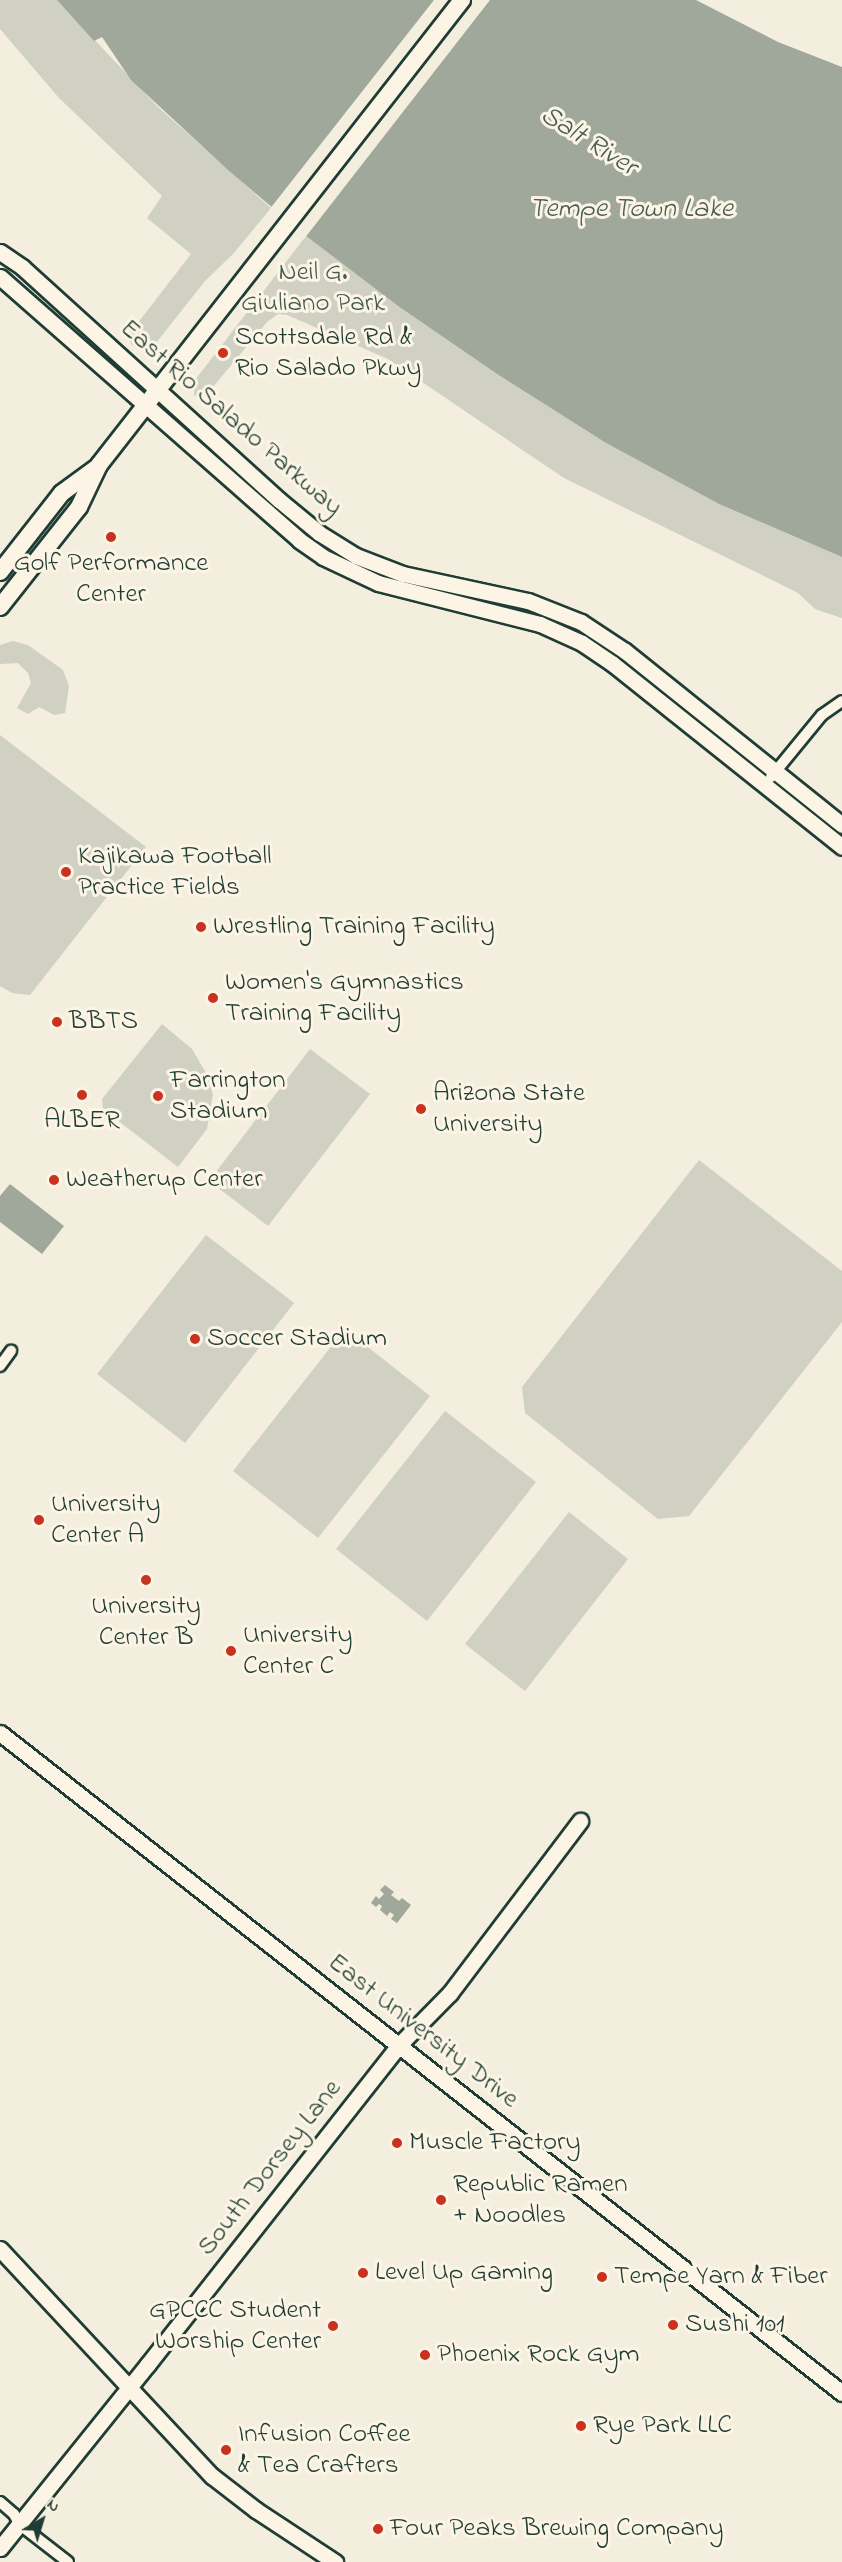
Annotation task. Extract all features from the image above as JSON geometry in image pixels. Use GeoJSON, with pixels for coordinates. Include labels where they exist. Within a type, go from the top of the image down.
{"type":"FeatureCollection","features":[{"type":"Feature","properties":{"kind":"main road"},"geometry":{"type":"LineString","coordinates":[[0,607],[79,507],[99,465],[462,0]]}},
{"type":"Feature","properties":{"kind":"main road","name":"East Rio Salado Parkway"},"geometry":{"type":"LineString","coordinates":[[0,252],[22,267],[279,500],[319,533],[347,551],[402,574],[528,601],[566,614],[624,651],[842,825]]}},
{"type":"Feature","properties":{"kind":"main road","name":"East Rio Salado Parkway"},"geometry":{"type":"LineString","coordinates":[[0,277],[292,534],[323,557],[378,583],[540,624],[582,643],[613,664],[842,847]]}},
{"type":"Feature","properties":{"kind":"main road"},"geometry":{"type":"LineString","coordinates":[[0,572],[62,493],[99,465]]}},
{"type":"Feature","properties":{"kind":"main road","name":"East University Drive"},"geometry":{"type":"LineString","coordinates":[[0,1733],[400,2044],[842,2393]]}},
{"type":"Feature","properties":{"kind":"main road","name":"South Dorsey Lane"},"geometry":{"type":"LineString","coordinates":[[0,2548],[131,2386],[400,2044],[450,1994],[580,1821]]}},
{"type":"Feature","properties":{"kind":"main road"},"geometry":{"type":"LineString","coordinates":[[0,2249],[131,2386],[167,2429],[212,2475],[256,2510],[335,2562]]}},
{"type":"Feature","properties":{"kind":"street"},"geometry":{"type":"LineString","coordinates":[[765,786],[822,715],[842,701]]}},
{"type":"Feature","properties":{"kind":"street"},"geometry":{"type":"LineString","coordinates":[[0,1366],[11,1351]]}},
{"type":"Feature","properties":{"kind":"street"},"geometry":{"type":"LineString","coordinates":[[0,2502],[14,2514],[19,2524],[68,2562]]}},
{"type":"Feature","properties":{"kind":"green space","name":"Neil G. Giuliano Park"},"geometry":{"type":"Polygon","coordinates":[[[0,0],[57,0],[157,106],[271,208],[233,254],[205,281],[152,348],[137,348],[127,337],[191,254],[147,218],[162,196],[59,98],[0,29],[0,0]]]}},
{"type":"Feature","properties":{"kind":"green space","name":"Neil G. Giuliano Park"},"geometry":{"type":"Polygon","coordinates":[[[306,236],[398,306],[497,374],[606,443],[719,504],[842,557],[842,618],[815,609],[798,593],[564,478],[388,359],[287,315],[278,314],[267,322],[203,399],[194,395],[195,380],[306,236]]]}},
{"type":"Feature","properties":{"kind":"green space"},"geometry":{"type":"Polygon","coordinates":[[[13,641],[28,645],[63,670],[69,686],[65,713],[54,715],[39,707],[28,714],[17,708],[31,683],[28,673],[18,663],[0,664],[0,645],[13,641]]]}},
{"type":"Feature","properties":{"kind":"green space"},"geometry":{"type":"Polygon","coordinates":[[[0,735],[146,847],[30,995],[12,993],[0,986],[0,735]]]}},
{"type":"Feature","properties":{"kind":"green space","name":"Farrington Stadium"},"geometry":{"type":"Polygon","coordinates":[[[162,1024],[192,1049],[206,1073],[213,1094],[207,1129],[178,1167],[103,1109],[102,1099],[162,1024]]]}},
{"type":"Feature","properties":{"kind":"green space"},"geometry":{"type":"Polygon","coordinates":[[[310,1049],[370,1094],[268,1226],[209,1181],[310,1049]]]}},
{"type":"Feature","properties":{"kind":"green space"},"geometry":{"type":"Polygon","coordinates":[[[699,1160],[842,1271],[842,1322],[689,1516],[658,1519],[525,1413],[522,1387],[699,1160]]]}},
{"type":"Feature","properties":{"kind":"green space","name":"Soccer Stadium"},"geometry":{"type":"Polygon","coordinates":[[[206,1235],[294,1303],[185,1443],[97,1374],[206,1235]]]}},
{"type":"Feature","properties":{"kind":"green space"},"geometry":{"type":"Polygon","coordinates":[[[345,1329],[430,1396],[318,1538],[233,1471],[345,1329]]]}},
{"type":"Feature","properties":{"kind":"green space"},"geometry":{"type":"Polygon","coordinates":[[[445,1411],[536,1482],[427,1621],[336,1549],[445,1411]]]}},
{"type":"Feature","properties":{"kind":"green space"},"geometry":{"type":"Polygon","coordinates":[[[569,1512],[628,1559],[525,1691],[465,1644],[569,1512]]]}},
{"type":"Feature","properties":{"kind":"water","name":"Tempe Town Lake"},"geometry":{"type":"Polygon","coordinates":[[[57,0],[696,0],[778,42],[842,67],[842,557],[719,504],[606,443],[497,374],[398,306],[306,236],[228,170],[131,80],[102,37],[94,41],[57,0]]]}},
{"type":"Feature","properties":{"kind":"water"},"geometry":{"type":"Polygon","coordinates":[[[10,1184],[64,1226],[42,1254],[0,1222],[0,1196],[10,1184]]]}},
{"type":"Feature","properties":{"kind":"water"},"geometry":{"type":"Polygon","coordinates":[[[385,1885],[394,1892],[391,1895],[399,1901],[402,1898],[411,1905],[397,1923],[391,1919],[394,1915],[390,1912],[387,1916],[380,1910],[382,1906],[379,1904],[376,1907],[371,1903],[376,1896],[379,1899],[384,1894],[380,1890],[385,1885]]]}},
{"type":"Feature","properties":{"kind":"pier"},"geometry":{"type":"Polygon","coordinates":[[[434,0],[490,0],[304,239],[269,210],[434,0]]]}},
{"type":"Feature","properties":{"kind":"place","name":"Scottsdale Rd & Rio Salado Pkwy"},"geometry":{"type":"Point","coordinates":[223,353]}},
{"type":"Feature","properties":{"kind":"place","name":"Golf Performance Center"},"geometry":{"type":"Point","coordinates":[111,537]}},
{"type":"Feature","properties":{"kind":"place","name":"Kajikawa Football Practice Fields"},"geometry":{"type":"Point","coordinates":[66,872]}},
{"type":"Feature","properties":{"kind":"place","name":"Wrestling Training Facility"},"geometry":{"type":"Point","coordinates":[201,927]}},
{"type":"Feature","properties":{"kind":"place","name":"Women's Gymnastics Training Facility"},"geometry":{"type":"Point","coordinates":[213,998]}},
{"type":"Feature","properties":{"kind":"place","name":"BBTS"},"geometry":{"type":"Point","coordinates":[57,1022]}},
{"type":"Feature","properties":{"kind":"place","name":"ALBER"},"geometry":{"type":"Point","coordinates":[82,1095]}},
{"type":"Feature","properties":{"kind":"place","name":"Farrington Stadium"},"geometry":{"type":"Point","coordinates":[158,1096]}},
{"type":"Feature","properties":{"kind":"place","name":"Arizona State University"},"geometry":{"type":"Point","coordinates":[421,1109]}},
{"type":"Feature","properties":{"kind":"place","name":"Weatherup Center"},"geometry":{"type":"Point","coordinates":[54,1180]}},
{"type":"Feature","properties":{"kind":"place","name":"Soccer Stadium"},"geometry":{"type":"Point","coordinates":[195,1339]}},
{"type":"Feature","properties":{"kind":"place","name":"University Center A"},"geometry":{"type":"Point","coordinates":[39,1520]}},
{"type":"Feature","properties":{"kind":"place","name":"University Center B"},"geometry":{"type":"Point","coordinates":[146,1580]}},
{"type":"Feature","properties":{"kind":"place","name":"University Center C"},"geometry":{"type":"Point","coordinates":[231,1651]}},
{"type":"Feature","properties":{"kind":"place","name":"Muscle Factory"},"geometry":{"type":"Point","coordinates":[397,2143]}},
{"type":"Feature","properties":{"kind":"place","name":"Republic Ramen + Noodles"},"geometry":{"type":"Point","coordinates":[441,2200]}},
{"type":"Feature","properties":{"kind":"place","name":"Level Up Gaming"},"geometry":{"type":"Point","coordinates":[363,2273]}},
{"type":"Feature","properties":{"kind":"place","name":"Tempe Yarn & Fiber"},"geometry":{"type":"Point","coordinates":[602,2277]}},
{"type":"Feature","properties":{"kind":"place","name":"Sushi 101"},"geometry":{"type":"Point","coordinates":[673,2325]}},
{"type":"Feature","properties":{"kind":"place","name":"GPCCC Student Worship Center"},"geometry":{"type":"Point","coordinates":[333,2326]}},
{"type":"Feature","properties":{"kind":"place","name":"Phoenix Rock Gym"},"geometry":{"type":"Point","coordinates":[425,2355]}},
{"type":"Feature","properties":{"kind":"place","name":"Rye Park LLC"},"geometry":{"type":"Point","coordinates":[581,2426]}},
{"type":"Feature","properties":{"kind":"place","name":"Infusion Coffee & Tea Crafters"},"geometry":{"type":"Point","coordinates":[226,2450]}},
{"type":"Feature","properties":{"kind":"place","name":"Four Peaks Brewing Company"},"geometry":{"type":"Point","coordinates":[378,2529]}},
{"type":"Feature","properties":{"kind":"water label","name":"Salt River"},"geometry":{"type":"Point","coordinates":[588,142]}}]}
